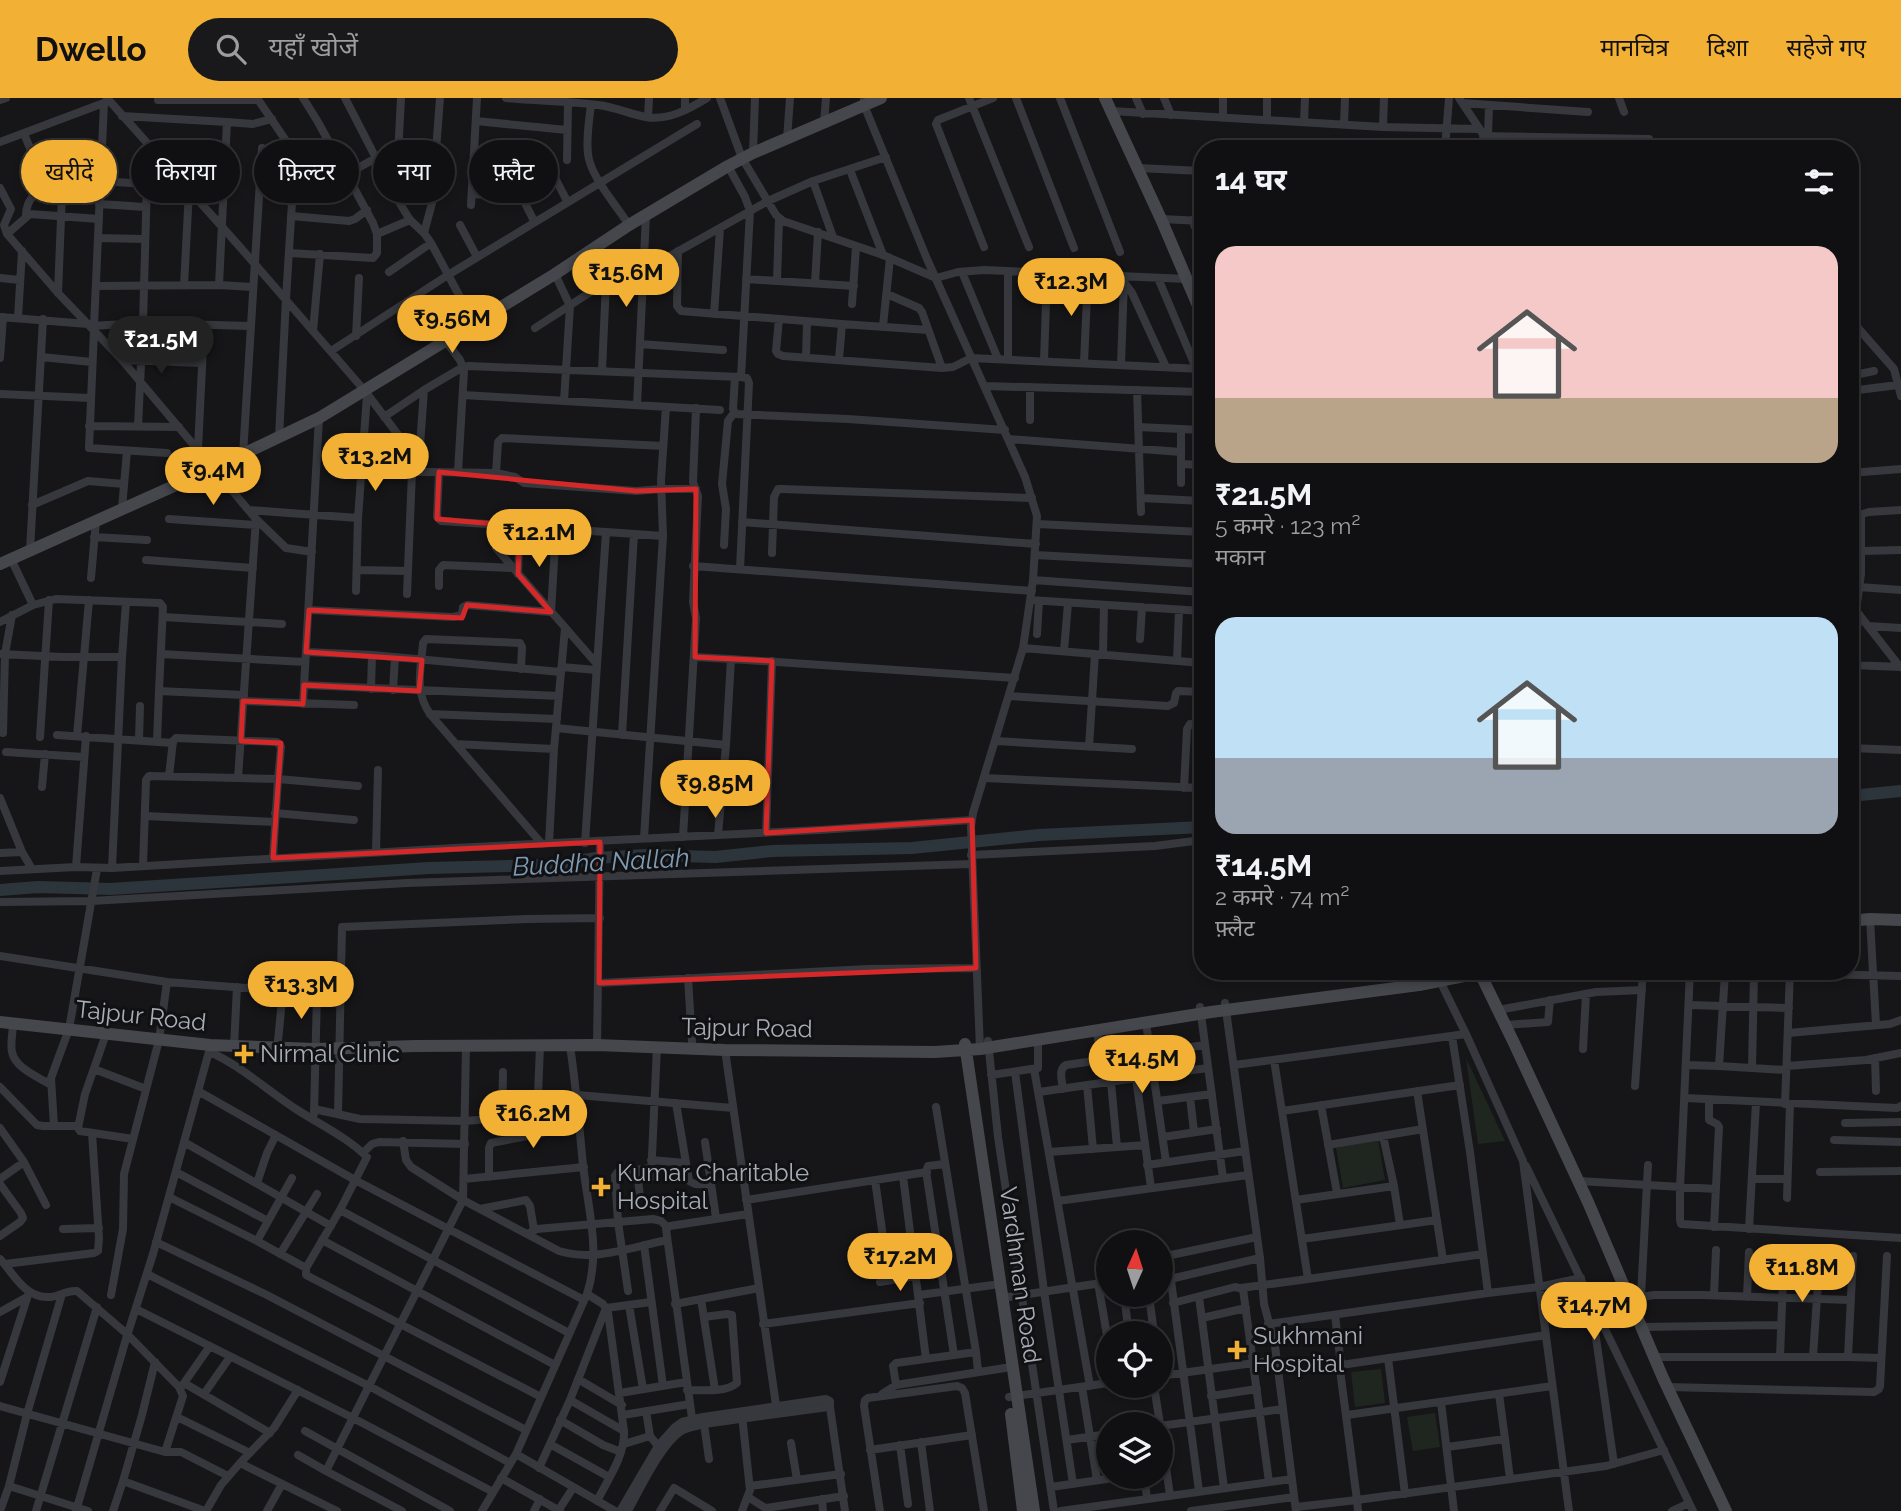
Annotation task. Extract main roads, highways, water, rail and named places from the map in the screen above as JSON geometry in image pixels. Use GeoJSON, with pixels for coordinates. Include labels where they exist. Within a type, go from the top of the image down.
{"type":"FeatureCollection","features":[{"type":"Feature","properties":{"kind":"main road"},"geometry":{"type":"LineString","coordinates":[[5,562],[319,418],[366,393],[445,340],[728,166],[864,102],[881,98]]}},
{"type":"Feature","properties":{"kind":"main road"},"geometry":{"type":"LineString","coordinates":[[1105,98],[1194,296]]}},
{"type":"Feature","properties":{"kind":"main road"},"geometry":{"type":"LineString","coordinates":[[1859,914],[1901,913]]}},
{"type":"Feature","properties":{"kind":"main road"},"geometry":{"type":"LineString","coordinates":[[1859,921],[1901,920]]}},
{"type":"Feature","properties":{"kind":"main road","name":"Tajpur Road"},"geometry":{"type":"LineString","coordinates":[[1225,1007],[1401,980]]}},
{"type":"Feature","properties":{"kind":"main road","name":"Tajpur Road"},"geometry":{"type":"LineString","coordinates":[[984,1045],[1200,1010],[1445,980]]}},
{"type":"Feature","properties":{"kind":"main road"},"geometry":{"type":"LineString","coordinates":[[1485,980],[1636,1298],[1642,1327],[1654,1357],[1726,1511]]}},
{"type":"Feature","properties":{"kind":"main road","name":"Tajpur Road"},"geometry":{"type":"LineString","coordinates":[[0,1015],[69,1026],[234,1043],[315,1046],[541,1046],[598,1042],[725,1050],[935,1052],[1146,1023],[1200,1010]]}},
{"type":"Feature","properties":{"kind":"main road","name":"Tajpur Road"},"geometry":{"type":"LineString","coordinates":[[7,1023],[69,1026],[106,1034],[160,1036],[210,1048],[234,1043],[278,1041],[315,1046]]}},
{"type":"Feature","properties":{"kind":"main road","name":"Tajpur Road"},"geometry":{"type":"LineString","coordinates":[[340,1046],[416,1040],[962,1047]]}},
{"type":"Feature","properties":{"kind":"main road","name":"Vardhman Road"},"geometry":{"type":"LineString","coordinates":[[962,1047],[1005,1368],[1013,1396],[1034,1511]]}},
{"type":"Feature","properties":{"kind":"main road","name":"Vardhman Road"},"geometry":{"type":"LineString","coordinates":[[962,1047],[1002,1298],[1023,1511]]}},
{"type":"Feature","properties":{"kind":"waterway","name":"Buddha Nallah"},"geometry":{"type":"LineString","coordinates":[[1859,795],[1901,791]]}},
{"type":"Feature","properties":{"kind":"waterway","name":"Buddha Nallah"},"geometry":{"type":"LineString","coordinates":[[0,890],[38,887],[110,889],[429,868],[544,865],[646,855],[715,857],[772,851],[912,848],[1039,835],[1194,827]]}},
{"type":"Feature","properties":{"kind":"place","name":"Nirmal Clinic"},"geometry":{"type":"Point","coordinates":[244,1054]}},
{"type":"Feature","properties":{"kind":"place","name":"Kumar Charitable Hospital"},"geometry":{"type":"Point","coordinates":[601,1187]}},
{"type":"Feature","properties":{"kind":"place","name":"Sukhmani Hospital"},"geometry":{"type":"Point","coordinates":[1237,1350]}}]}
